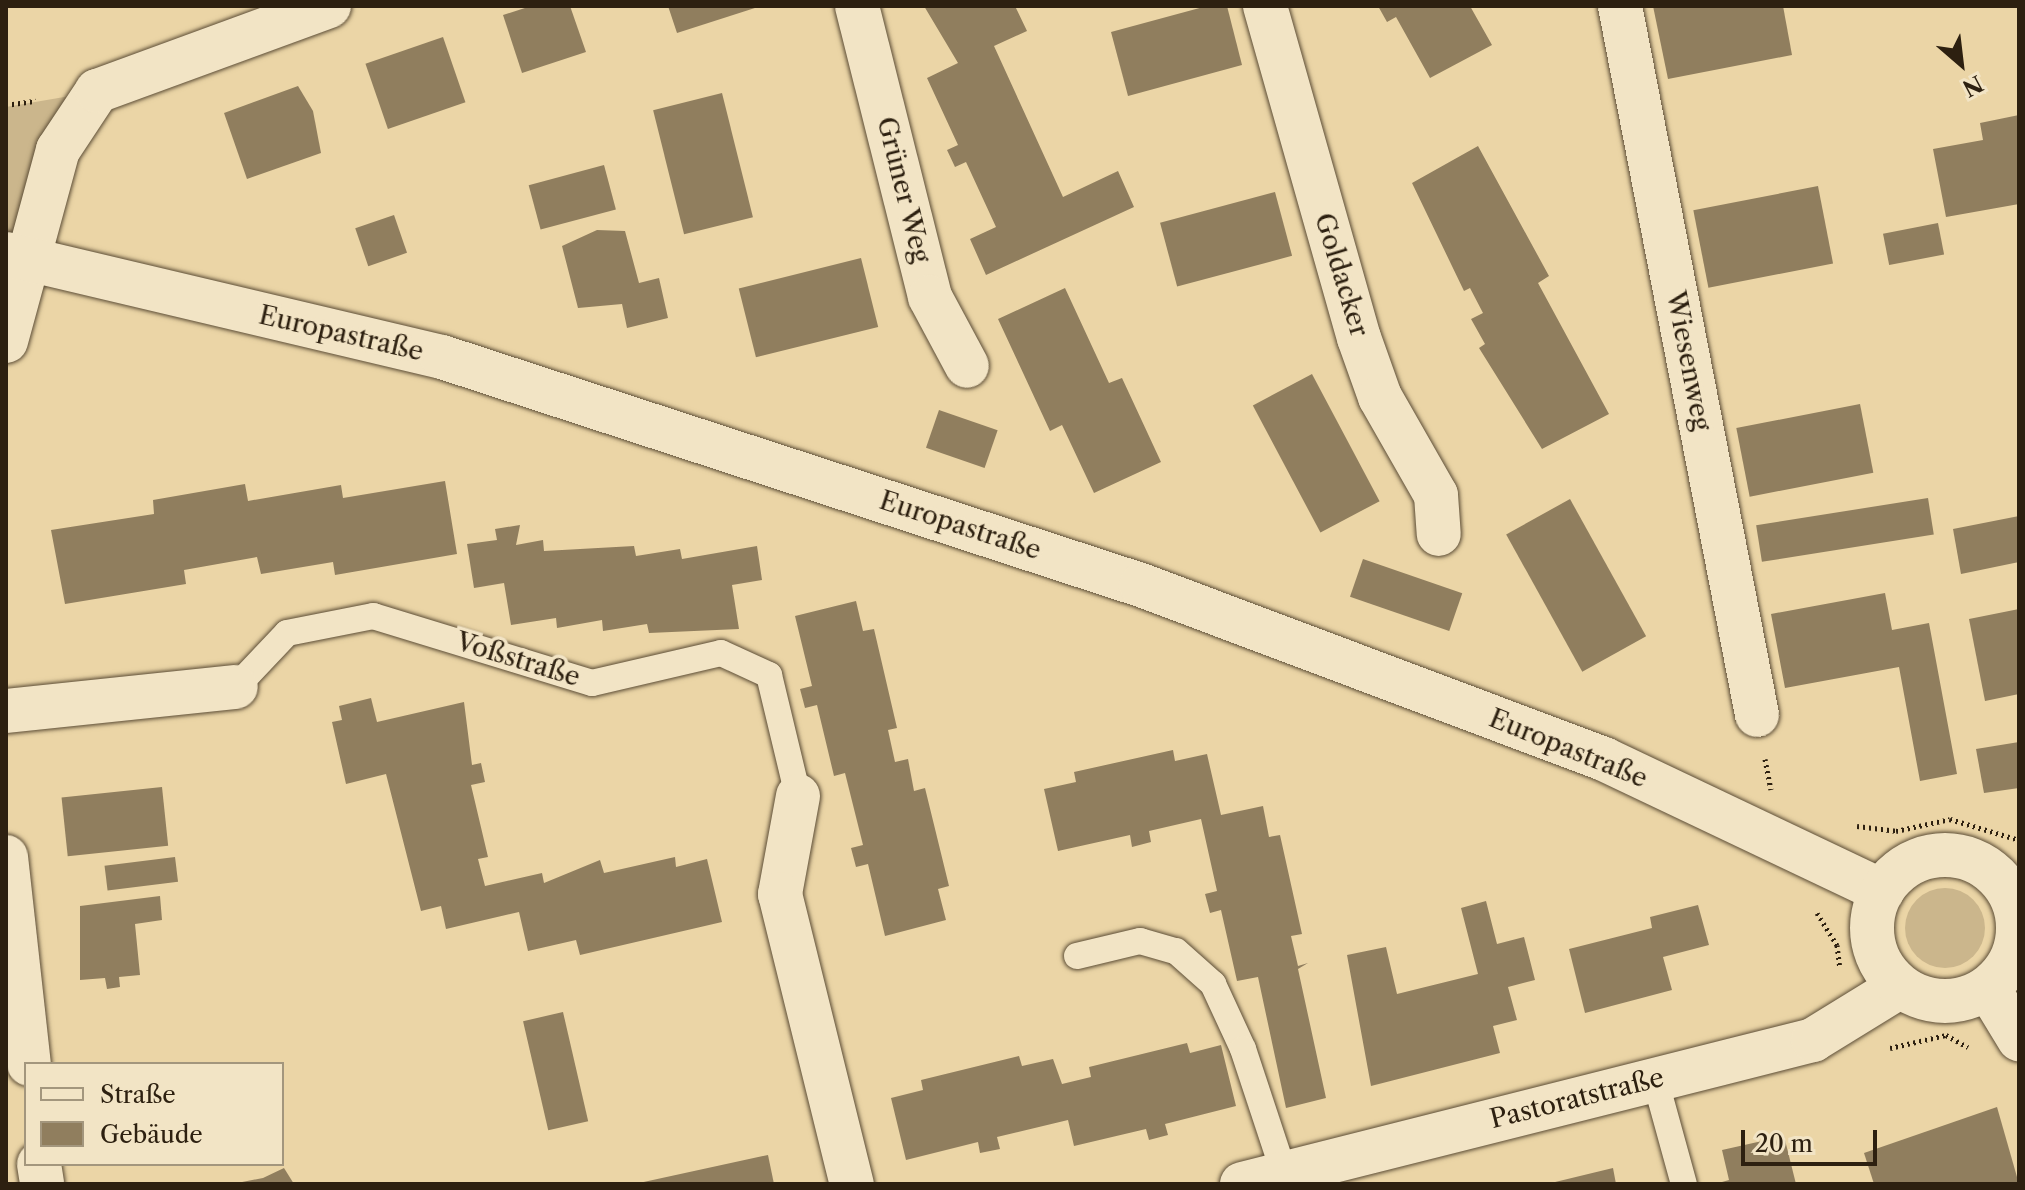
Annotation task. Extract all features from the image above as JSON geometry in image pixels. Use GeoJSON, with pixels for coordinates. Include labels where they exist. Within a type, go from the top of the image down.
{"type":"FeatureCollection","features":[{"type":"Feature","properties":{"kind":"street"},"geometry":{"type":"LineString","coordinates":[[6,341],[15,257],[58,150],[97,91],[329,6]]}},
{"type":"Feature","properties":{"kind":"street","name":"Grüner Weg"},"geometry":{"type":"LineString","coordinates":[[857,6],[930,297],[967,366]]}},
{"type":"Feature","properties":{"kind":"street","name":"Goldacker"},"geometry":{"type":"LineString","coordinates":[[1265,6],[1359,338],[1380,397],[1436,495],[1439,534]]}},
{"type":"Feature","properties":{"kind":"street","name":"Wiesenweg"},"geometry":{"type":"LineString","coordinates":[[1620,6],[1757,715]]}},
{"type":"Feature","properties":{"kind":"street","name":"Europastraße"},"geometry":{"type":"LineString","coordinates":[[15,257],[442,357],[1141,585],[1604,759],[1781,846],[1882,891]]}},
{"type":"Feature","properties":{"kind":"street","name":"Voßstraße"},"geometry":{"type":"LineString","coordinates":[[6,711],[236,687]]}},
{"type":"Feature","properties":{"kind":"street","name":"Voßstraße"},"geometry":{"type":"LineString","coordinates":[[798,796],[780,894],[852,1184]]}},
{"type":"Feature","properties":{"kind":"street"},"geometry":{"type":"LineString","coordinates":[[1944,854],[1993,872],[2015,897],[2017,945],[1988,988],[1943,1002],[1899,987],[1873,945],[1871,920],[1882,891],[1918,860],[1944,854]]}},
{"type":"Feature","properties":{"kind":"street"},"geometry":{"type":"LineString","coordinates":[[6,857],[29,1062]]}},
{"type":"Feature","properties":{"kind":"street","name":"Pastoratstraße"},"geometry":{"type":"LineString","coordinates":[[1242,1184],[1813,1040],[1859,1017],[1899,987]]}},
{"type":"Feature","properties":{"kind":"street"},"geometry":{"type":"LineString","coordinates":[[1988,988],[2018,1038]]}},
{"type":"Feature","properties":{"kind":"lane","name":"Voßstraße"},"geometry":{"type":"LineString","coordinates":[[236,687],[287,633],[373,616],[592,683],[721,653],[769,675],[798,796]]}},
{"type":"Feature","properties":{"kind":"lane"},"geometry":{"type":"LineString","coordinates":[[1077,956],[1140,941],[1176,951],[1213,984],[1243,1049],[1284,1173]]}},
{"type":"Feature","properties":{"kind":"lane"},"geometry":{"type":"LineString","coordinates":[[1655,1079],[1684,1184]]}},
{"type":"Feature","properties":{"kind":"path"},"geometry":{"type":"LineString","coordinates":[[1757,715],[1781,846]]}},
{"type":"Feature","properties":{"kind":"path"},"geometry":{"type":"LineString","coordinates":[[1859,1017],[1882,1050],[1946,1035],[1978,1058],[2018,1038]]}},
{"type":"Feature","properties":{"kind":"shaded area"},"geometry":{"type":"Polygon","coordinates":[[[70,96],[13,241],[6,238],[6,107],[70,96]]]}},
{"type":"Feature","properties":{"kind":"shaded area"},"geometry":{"type":"Polygon","coordinates":[[[1945,888],[1960,891],[1973,900],[1982,913],[1985,928],[1982,943],[1973,956],[1960,965],[1945,968],[1930,965],[1917,956],[1908,943],[1905,928],[1908,913],[1917,900],[1930,891],[1945,888]]]}},
{"type":"Feature","properties":{"kind":"building"},"geometry":{"type":"Polygon","coordinates":[[[531,6],[570,6],[586,52],[522,73],[503,15],[531,6]]]}},
{"type":"Feature","properties":{"kind":"building"},"geometry":{"type":"Polygon","coordinates":[[[668,6],[758,6],[758,7],[677,33],[668,6]]]}},
{"type":"Feature","properties":{"kind":"building"},"geometry":{"type":"Polygon","coordinates":[[[924,6],[1015,6],[1027,31],[994,46],[1063,197],[1118,171],[1134,207],[986,275],[970,239],[996,227],[966,162],[955,167],[947,150],[958,145],[927,78],[958,63],[924,6]]]}},
{"type":"Feature","properties":{"kind":"building"},"geometry":{"type":"Polygon","coordinates":[[[1207,6],[1227,6],[1242,65],[1128,96],[1111,32],[1207,6]]]}},
{"type":"Feature","properties":{"kind":"building"},"geometry":{"type":"Polygon","coordinates":[[[1378,6],[1470,6],[1492,45],[1430,78],[1396,17],[1387,22],[1378,6]]]}},
{"type":"Feature","properties":{"kind":"building"},"geometry":{"type":"Polygon","coordinates":[[[1653,6],[1783,6],[1792,55],[1668,79],[1653,6]]]}},
{"type":"Feature","properties":{"kind":"building"},"geometry":{"type":"Polygon","coordinates":[[[443,37],[465,102],[388,129],[365,64],[443,37]]]}},
{"type":"Feature","properties":{"kind":"building"},"geometry":{"type":"Polygon","coordinates":[[[298,86],[313,111],[321,153],[247,179],[224,113],[298,86]]]}},
{"type":"Feature","properties":{"kind":"building"},"geometry":{"type":"Polygon","coordinates":[[[722,93],[753,217],[684,234],[653,110],[722,93]]]}},
{"type":"Feature","properties":{"kind":"building"},"geometry":{"type":"Polygon","coordinates":[[[2019,115],[2019,204],[1946,217],[1933,149],[1983,140],[1980,123],[2019,115]]]}},
{"type":"Feature","properties":{"kind":"building"},"geometry":{"type":"Polygon","coordinates":[[[1478,146],[1549,276],[1538,283],[1609,414],[1542,449],[1479,348],[1485,344],[1471,319],[1483,313],[1470,288],[1464,291],[1412,183],[1478,146]]]}},
{"type":"Feature","properties":{"kind":"building"},"geometry":{"type":"Polygon","coordinates":[[[604,165],[616,209],[541,230],[529,185],[604,165]]]}},
{"type":"Feature","properties":{"kind":"building"},"geometry":{"type":"Polygon","coordinates":[[[1818,186],[1833,264],[1708,288],[1693,210],[1818,186]]]}},
{"type":"Feature","properties":{"kind":"building"},"geometry":{"type":"Polygon","coordinates":[[[1275,192],[1292,256],[1177,287],[1160,223],[1275,192]]]}},
{"type":"Feature","properties":{"kind":"building"},"geometry":{"type":"Polygon","coordinates":[[[394,215],[407,253],[368,266],[355,228],[394,215]]]}},
{"type":"Feature","properties":{"kind":"building"},"geometry":{"type":"Polygon","coordinates":[[[1938,223],[1944,254],[1889,265],[1883,234],[1938,223]]]}},
{"type":"Feature","properties":{"kind":"building"},"geometry":{"type":"Polygon","coordinates":[[[597,230],[625,231],[639,283],[659,278],[668,318],[627,328],[622,304],[578,308],[562,246],[597,230]]]}},
{"type":"Feature","properties":{"kind":"building"},"geometry":{"type":"Polygon","coordinates":[[[861,258],[878,327],[756,357],[739,288],[861,258]]]}},
{"type":"Feature","properties":{"kind":"building"},"geometry":{"type":"Polygon","coordinates":[[[1065,288],[1109,383],[1122,378],[1161,462],[1094,493],[1062,425],[1050,431],[998,319],[1065,288]]]}},
{"type":"Feature","properties":{"kind":"building"},"geometry":{"type":"Polygon","coordinates":[[[1312,374],[1380,501],[1320,533],[1253,405],[1312,374]]]}},
{"type":"Feature","properties":{"kind":"building"},"geometry":{"type":"Polygon","coordinates":[[[1860,404],[1873,473],[1750,497],[1736,428],[1860,404]]]}},
{"type":"Feature","properties":{"kind":"building"},"geometry":{"type":"Polygon","coordinates":[[[939,410],[998,430],[985,468],[926,448],[939,410]]]}},
{"type":"Feature","properties":{"kind":"building"},"geometry":{"type":"Polygon","coordinates":[[[445,481],[457,554],[335,575],[333,562],[261,574],[257,557],[184,570],[186,584],[65,604],[51,530],[154,514],[153,500],[245,484],[248,501],[341,485],[343,498],[445,481]]]}},
{"type":"Feature","properties":{"kind":"building"},"geometry":{"type":"Polygon","coordinates":[[[1928,498],[1934,535],[1762,562],[1756,525],[1928,498]]]}},
{"type":"Feature","properties":{"kind":"building"},"geometry":{"type":"Polygon","coordinates":[[[1570,499],[1646,636],[1582,672],[1506,534],[1570,499]]]}},
{"type":"Feature","properties":{"kind":"building"},"geometry":{"type":"Polygon","coordinates":[[[2019,516],[2019,562],[1961,574],[1953,529],[2019,516]]]}},
{"type":"Feature","properties":{"kind":"building"},"geometry":{"type":"Polygon","coordinates":[[[520,525],[516,545],[543,540],[544,551],[634,546],[636,556],[680,549],[682,559],[757,546],[762,580],[732,585],[739,629],[649,633],[647,624],[603,631],[602,620],[557,628],[556,618],[511,625],[504,583],[474,588],[467,544],[497,540],[495,529],[520,525]]]}},
{"type":"Feature","properties":{"kind":"building"},"geometry":{"type":"Polygon","coordinates":[[[1363,559],[1462,593],[1449,631],[1350,597],[1363,559]]]}},
{"type":"Feature","properties":{"kind":"building"},"geometry":{"type":"Polygon","coordinates":[[[1885,593],[1892,630],[1929,623],[1957,774],[1920,781],[1899,667],[1785,688],[1771,614],[1885,593]]]}},
{"type":"Feature","properties":{"kind":"building"},"geometry":{"type":"Polygon","coordinates":[[[856,601],[863,631],[874,629],[897,728],[888,730],[895,762],[908,759],[914,791],[925,788],[949,886],[938,889],[946,920],[885,936],[868,864],[856,867],[851,848],[863,845],[845,773],[834,776],[817,705],[805,708],[800,689],[812,686],[795,616],[856,601]]]}},
{"type":"Feature","properties":{"kind":"building"},"geometry":{"type":"Polygon","coordinates":[[[2019,609],[2019,694],[1985,701],[1969,619],[2019,609]]]}},
{"type":"Feature","properties":{"kind":"building"},"geometry":{"type":"Polygon","coordinates":[[[371,698],[377,722],[464,702],[472,765],[481,763],[485,782],[471,785],[488,857],[478,859],[485,886],[542,873],[544,883],[600,860],[604,873],[675,857],[676,867],[707,859],[722,922],[580,955],[576,940],[528,951],[519,912],[446,929],[441,906],[421,911],[386,774],[346,784],[332,722],[342,720],[339,706],[371,698]]]}},
{"type":"Feature","properties":{"kind":"building"},"geometry":{"type":"Polygon","coordinates":[[[2019,742],[2019,788],[1984,793],[1976,749],[2019,742]]]}},
{"type":"Feature","properties":{"kind":"building"},"geometry":{"type":"Polygon","coordinates":[[[1173,750],[1175,761],[1207,754],[1221,815],[1263,806],[1269,837],[1280,835],[1302,934],[1291,936],[1298,966],[1308,963],[1298,969],[1326,1098],[1286,1108],[1258,977],[1237,981],[1221,910],[1210,913],[1205,894],[1217,891],[1201,819],[1149,831],[1151,842],[1132,847],[1130,835],[1058,851],[1044,789],[1076,782],[1074,772],[1173,750]]]}},
{"type":"Feature","properties":{"kind":"building"},"geometry":{"type":"Polygon","coordinates":[[[162,787],[168,846],[68,856],[62,798],[162,787]]]}},
{"type":"Feature","properties":{"kind":"building"},"geometry":{"type":"Polygon","coordinates":[[[175,857],[178,882],[108,890],[105,866],[175,857]]]}},
{"type":"Feature","properties":{"kind":"building"},"geometry":{"type":"Polygon","coordinates":[[[160,896],[162,920],[135,924],[140,975],[119,977],[120,987],[107,989],[105,978],[80,980],[80,906],[160,896]]]}},
{"type":"Feature","properties":{"kind":"building"},"geometry":{"type":"Polygon","coordinates":[[[1486,901],[1497,944],[1524,937],[1535,980],[1508,987],[1517,1020],[1493,1026],[1500,1053],[1371,1086],[1347,955],[1386,947],[1397,994],[1478,974],[1461,908],[1486,901]]]}},
{"type":"Feature","properties":{"kind":"building"},"geometry":{"type":"Polygon","coordinates":[[[1698,905],[1709,945],[1663,957],[1672,990],[1585,1013],[1569,949],[1652,928],[1650,917],[1698,905]]]}},
{"type":"Feature","properties":{"kind":"building"},"geometry":{"type":"Polygon","coordinates":[[[563,1012],[588,1121],[548,1130],[523,1021],[563,1012]]]}},
{"type":"Feature","properties":{"kind":"building"},"geometry":{"type":"Polygon","coordinates":[[[1187,1043],[1190,1053],[1221,1045],[1236,1106],[1165,1124],[1168,1135],[1149,1140],[1146,1129],[1074,1146],[1068,1120],[997,1137],[1000,1149],[980,1153],[978,1142],[906,1160],[891,1098],[923,1090],[921,1080],[1019,1056],[1022,1066],[1053,1059],[1062,1084],[1091,1077],[1089,1067],[1187,1043]]]}},
{"type":"Feature","properties":{"kind":"building"},"geometry":{"type":"Polygon","coordinates":[[[1997,1107],[2019,1184],[1874,1184],[1864,1153],[1997,1107]]]}},
{"type":"Feature","properties":{"kind":"building"},"geometry":{"type":"Polygon","coordinates":[[[1784,1136],[1796,1184],[1715,1184],[1729,1180],[1722,1150],[1784,1136]]]}},
{"type":"Feature","properties":{"kind":"building"},"geometry":{"type":"Polygon","coordinates":[[[768,1155],[774,1184],[639,1184],[639,1183],[768,1155]]]}},
{"type":"Feature","properties":{"kind":"building"},"geometry":{"type":"Polygon","coordinates":[[[284,1168],[294,1184],[232,1184],[263,1178],[284,1168]]]}},
{"type":"Feature","properties":{"kind":"building"},"geometry":{"type":"Polygon","coordinates":[[[1613,1168],[1616,1184],[1551,1184],[1551,1183],[1613,1168]]]}}]}
